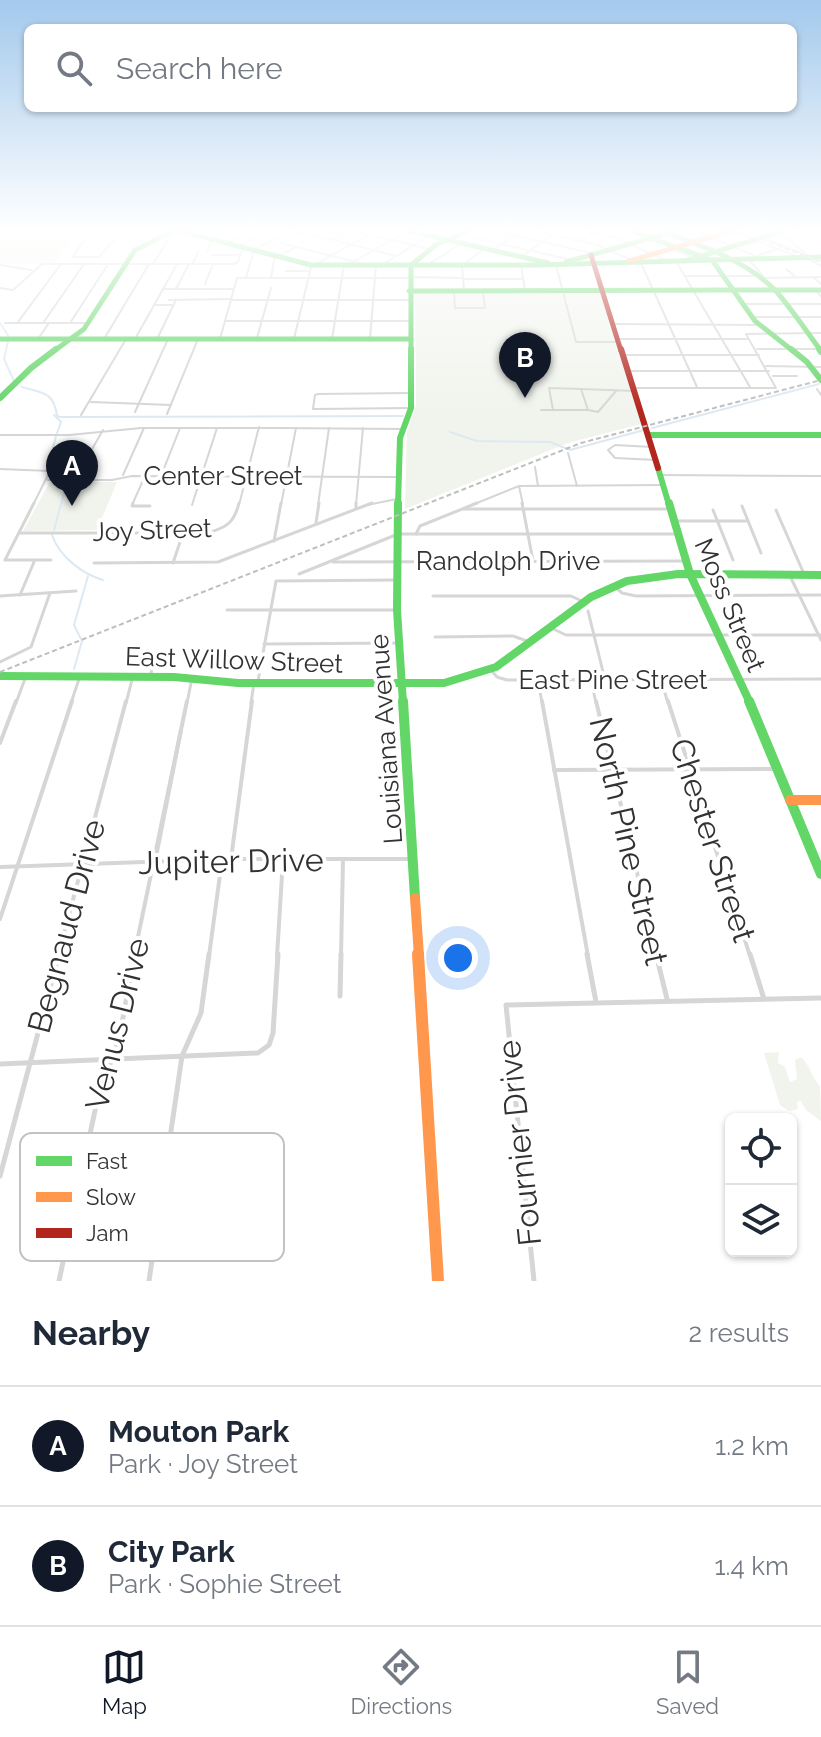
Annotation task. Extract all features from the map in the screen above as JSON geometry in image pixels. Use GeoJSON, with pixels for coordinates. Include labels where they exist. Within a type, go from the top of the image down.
{"type":"FeatureCollection","features":[{"type":"Feature","properties":{"kind":"main road"},"geometry":{"type":"LineString","coordinates":[[1,397],[31,368],[89,323],[109,291]]}},
{"type":"Feature","properties":{"kind":"main road","name":"Louisiana Avenue"},"geometry":{"type":"LineString","coordinates":[[409,291],[411,408],[402,429],[398,477],[397,610],[438,1281]]}},
{"type":"Feature","properties":{"kind":"main road"},"geometry":{"type":"LineString","coordinates":[[409,295],[459,291],[661,291]]}},
{"type":"Feature","properties":{"kind":"main road","name":"Moss Street"},"geometry":{"type":"LineString","coordinates":[[604,291],[685,561],[740,679],[821,874]]}},
{"type":"Feature","properties":{"kind":"main road"},"geometry":{"type":"LineString","coordinates":[[734,291],[758,325],[816,366],[821,380]]}},
{"type":"Feature","properties":{"kind":"main road"},"geometry":{"type":"LineString","coordinates":[[776,291],[820,350]]}},
{"type":"Feature","properties":{"kind":"main road"},"geometry":{"type":"LineString","coordinates":[[5,339],[411,339]]}},
{"type":"Feature","properties":{"kind":"main road"},"geometry":{"type":"LineString","coordinates":[[648,435],[821,435]]}},
{"type":"Feature","properties":{"kind":"main road","name":"East Willow Street"},"geometry":{"type":"LineString","coordinates":[[0,676],[150,676],[256,683],[444,683],[491,670],[614,586],[645,577],[690,574],[821,575]]}},
{"type":"Feature","properties":{"kind":"main road"},"geometry":{"type":"LineString","coordinates":[[790,800],[821,800]]}},
{"type":"Feature","properties":{"kind":"street"},"geometry":{"type":"LineString","coordinates":[[0,293],[6,291]]}},
{"type":"Feature","properties":{"kind":"street"},"geometry":{"type":"LineString","coordinates":[[17,323],[41,291]]}},
{"type":"Feature","properties":{"kind":"street"},"geometry":{"type":"LineString","coordinates":[[43,323],[66,291]]}},
{"type":"Feature","properties":{"kind":"street"},"geometry":{"type":"LineString","coordinates":[[70,323],[91,291]]}},
{"type":"Feature","properties":{"kind":"street"},"geometry":{"type":"LineString","coordinates":[[104,339],[134,291]]}},
{"type":"Feature","properties":{"kind":"street"},"geometry":{"type":"LineString","coordinates":[[81,415],[162,291]]}},
{"type":"Feature","properties":{"kind":"street"},"geometry":{"type":"LineString","coordinates":[[220,339],[233,291]]}},
{"type":"Feature","properties":{"kind":"street"},"geometry":{"type":"LineString","coordinates":[[257,339],[270,291]]}},
{"type":"Feature","properties":{"kind":"street"},"geometry":{"type":"LineString","coordinates":[[294,339],[305,291]]}},
{"type":"Feature","properties":{"kind":"street"},"geometry":{"type":"LineString","coordinates":[[332,339],[339,291]]}},
{"type":"Feature","properties":{"kind":"street"},"geometry":{"type":"LineString","coordinates":[[370,339],[374,291]]}},
{"type":"Feature","properties":{"kind":"street"},"geometry":{"type":"LineString","coordinates":[[459,291],[455,308],[485,308],[483,291]]}},
{"type":"Feature","properties":{"kind":"street"},"geometry":{"type":"LineString","coordinates":[[563,291],[576,340],[748,339]]}},
{"type":"Feature","properties":{"kind":"street"},"geometry":{"type":"LineString","coordinates":[[652,291],[698,388]]}},
{"type":"Feature","properties":{"kind":"street"},"geometry":{"type":"LineString","coordinates":[[694,291],[751,388]]}},
{"type":"Feature","properties":{"kind":"street"},"geometry":{"type":"LineString","coordinates":[[169,300],[373,300],[409,295]]}},
{"type":"Feature","properties":{"kind":"street"},"geometry":{"type":"LineString","coordinates":[[157,339],[176,300]]}},
{"type":"Feature","properties":{"kind":"street"},"geometry":{"type":"LineString","coordinates":[[742,304],[821,304]]}},
{"type":"Feature","properties":{"kind":"street"},"geometry":{"type":"LineString","coordinates":[[154,305],[173,305]]}},
{"type":"Feature","properties":{"kind":"street"},"geometry":{"type":"LineString","coordinates":[[751,317],[821,317]]}},
{"type":"Feature","properties":{"kind":"street"},"geometry":{"type":"LineString","coordinates":[[225,321],[409,321]]}},
{"type":"Feature","properties":{"kind":"street"},"geometry":{"type":"LineString","coordinates":[[5,323],[89,323]]}},
{"type":"Feature","properties":{"kind":"street"},"geometry":{"type":"LineString","coordinates":[[38,339],[49,323]]}},
{"type":"Feature","properties":{"kind":"street"},"geometry":{"type":"LineString","coordinates":[[615,324],[758,325]]}},
{"type":"Feature","properties":{"kind":"street"},"geometry":{"type":"LineString","coordinates":[[553,410],[549,388],[777,387],[746,334],[821,333]]}},
{"type":"Feature","properties":{"kind":"street"},"geometry":{"type":"LineString","coordinates":[[135,412],[168,339]]}},
{"type":"Feature","properties":{"kind":"street"},"geometry":{"type":"LineString","coordinates":[[167,414],[198,339]]}},
{"type":"Feature","properties":{"kind":"street"},"geometry":{"type":"LineString","coordinates":[[755,349],[820,350]]}},
{"type":"Feature","properties":{"kind":"street"},"geometry":{"type":"LineString","coordinates":[[624,355],[759,355]]}},
{"type":"Feature","properties":{"kind":"street"},"geometry":{"type":"LineString","coordinates":[[766,366],[816,366]]}},
{"type":"Feature","properties":{"kind":"street"},"geometry":{"type":"LineString","coordinates":[[629,371],[769,371]]}},
{"type":"Feature","properties":{"kind":"street"},"geometry":{"type":"LineString","coordinates":[[772,376],[797,376]]}},
{"type":"Feature","properties":{"kind":"street"},"geometry":{"type":"LineString","coordinates":[[581,389],[588,410]]}},
{"type":"Feature","properties":{"kind":"street"},"geometry":{"type":"LineString","coordinates":[[817,389],[821,395]]}},
{"type":"Feature","properties":{"kind":"street"},"geometry":{"type":"LineString","coordinates":[[541,410],[598,412],[616,394],[616,390]]}},
{"type":"Feature","properties":{"kind":"street"},"geometry":{"type":"LineString","coordinates":[[411,393],[315,395],[316,410],[411,408]]}},
{"type":"Feature","properties":{"kind":"street"},"geometry":{"type":"LineString","coordinates":[[89,402],[171,405]]}},
{"type":"Feature","properties":{"kind":"street"},"geometry":{"type":"LineString","coordinates":[[0,435],[66,435],[144,428],[402,429]]}},
{"type":"Feature","properties":{"kind":"street"},"geometry":{"type":"LineString","coordinates":[[121,478],[144,428]]}},
{"type":"Feature","properties":{"kind":"street"},"geometry":{"type":"LineString","coordinates":[[161,476],[180,428]]}},
{"type":"Feature","properties":{"kind":"street"},"geometry":{"type":"LineString","coordinates":[[192,505],[217,428]]}},
{"type":"Feature","properties":{"kind":"street","name":"Joy Street"},"geometry":{"type":"LineString","coordinates":[[19,533],[208,533],[231,525],[259,428]]}},
{"type":"Feature","properties":{"kind":"street"},"geometry":{"type":"LineString","coordinates":[[274,541],[296,428]]}},
{"type":"Feature","properties":{"kind":"street"},"geometry":{"type":"LineString","coordinates":[[317,524],[329,428]]}},
{"type":"Feature","properties":{"kind":"street"},"geometry":{"type":"LineString","coordinates":[[356,509],[363,428]]}},
{"type":"Feature","properties":{"kind":"street"},"geometry":{"type":"LineString","coordinates":[[75,480],[103,430]]}},
{"type":"Feature","properties":{"kind":"street"},"geometry":{"type":"LineString","coordinates":[[652,447],[615,445],[608,450],[617,459],[656,460]]}},
{"type":"Feature","properties":{"kind":"street"},"geometry":{"type":"LineString","coordinates":[[568,453],[577,486]]}},
{"type":"Feature","properties":{"kind":"street"},"geometry":{"type":"LineString","coordinates":[[535,467],[538,486]]}},
{"type":"Feature","properties":{"kind":"street"},"geometry":{"type":"LineString","coordinates":[[0,469],[50,471],[6,561],[51,560]]}},
{"type":"Feature","properties":{"kind":"street"},"geometry":{"type":"LineString","coordinates":[[661,475],[821,476]]}},
{"type":"Feature","properties":{"kind":"street"},"geometry":{"type":"LineString","coordinates":[[145,476],[132,506],[150,506]]}},
{"type":"Feature","properties":{"kind":"street","name":"Center Street"},"geometry":{"type":"LineString","coordinates":[[48,480],[145,476],[398,477]]}},
{"type":"Feature","properties":{"kind":"street"},"geometry":{"type":"LineString","coordinates":[[416,534],[420,526],[519,486],[664,485]]}},
{"type":"Feature","properties":{"kind":"street"},"geometry":{"type":"LineString","coordinates":[[519,486],[533,561]]}},
{"type":"Feature","properties":{"kind":"street"},"geometry":{"type":"LineString","coordinates":[[94,563],[218,562],[383,499],[397,499]]}},
{"type":"Feature","properties":{"kind":"street"},"geometry":{"type":"LineString","coordinates":[[742,506],[761,553]]}},
{"type":"Feature","properties":{"kind":"street"},"geometry":{"type":"LineString","coordinates":[[459,509],[671,509]]}},
{"type":"Feature","properties":{"kind":"street"},"geometry":{"type":"LineString","coordinates":[[713,510],[733,560]]}},
{"type":"Feature","properties":{"kind":"street"},"geometry":{"type":"LineString","coordinates":[[776,510],[804,574]]}},
{"type":"Feature","properties":{"kind":"street"},"geometry":{"type":"LineString","coordinates":[[675,521],[748,521]]}},
{"type":"Feature","properties":{"kind":"street"},"geometry":{"type":"LineString","coordinates":[[173,563],[183,533]]}},
{"type":"Feature","properties":{"kind":"street"},"geometry":{"type":"LineString","coordinates":[[299,574],[398,534],[678,534]]}},
{"type":"Feature","properties":{"kind":"street","name":"Randolph Drive"},"geometry":{"type":"LineString","coordinates":[[331,562],[685,561]]}},
{"type":"Feature","properties":{"kind":"street"},"geometry":{"type":"LineString","coordinates":[[20,595],[34,562]]}},
{"type":"Feature","properties":{"kind":"street"},"geometry":{"type":"LineString","coordinates":[[551,628],[562,634],[594,636],[820,637],[789,574]]}},
{"type":"Feature","properties":{"kind":"street"},"geometry":{"type":"LineString","coordinates":[[231,859],[256,683],[276,581],[397,580]]}},
{"type":"Feature","properties":{"kind":"street"},"geometry":{"type":"LineString","coordinates":[[614,586],[628,595],[821,595]]}},
{"type":"Feature","properties":{"kind":"street"},"geometry":{"type":"LineString","coordinates":[[0,596],[76,591]]}},
{"type":"Feature","properties":{"kind":"street"},"geometry":{"type":"LineString","coordinates":[[0,662],[31,647],[50,593]]}},
{"type":"Feature","properties":{"kind":"street"},"geometry":{"type":"LineString","coordinates":[[433,596],[571,596],[586,606],[605,680]]}},
{"type":"Feature","properties":{"kind":"street"},"geometry":{"type":"LineString","coordinates":[[227,610],[397,610]]}},
{"type":"Feature","properties":{"kind":"street"},"geometry":{"type":"LineString","coordinates":[[435,637],[513,636],[531,643]]}},
{"type":"Feature","properties":{"kind":"street"},"geometry":{"type":"LineString","coordinates":[[264,644],[399,643]]}},
{"type":"Feature","properties":{"kind":"street"},"geometry":{"type":"LineString","coordinates":[[160,667],[164,653]]}},
{"type":"Feature","properties":{"kind":"street"},"geometry":{"type":"LineString","coordinates":[[150,676],[155,660],[162,660]]}},
{"type":"Feature","properties":{"kind":"street","name":"East Pine Street"},"geometry":{"type":"LineString","coordinates":[[491,670],[505,680],[821,679]]}},
{"type":"Feature","properties":{"kind":"street"},"geometry":{"type":"LineString","coordinates":[[0,743],[26,676]]}},
{"type":"Feature","properties":{"kind":"street"},"geometry":{"type":"LineString","coordinates":[[0,919],[80,676]]}},
{"type":"Feature","properties":{"kind":"street","name":"Begnaud Drive"},"geometry":{"type":"LineString","coordinates":[[0,1176],[133,676]]}},
{"type":"Feature","properties":{"kind":"street","name":"Venus Drive"},"geometry":{"type":"LineString","coordinates":[[90,1133],[97,1101],[113,1059],[192,678]]}},
{"type":"Feature","properties":{"kind":"street"},"geometry":{"type":"LineString","coordinates":[[538,680],[596,1002],[821,998]]}},
{"type":"Feature","properties":{"kind":"street","name":"North Pine Street"},"geometry":{"type":"LineString","coordinates":[[591,680],[667,1001]]}},
{"type":"Feature","properties":{"kind":"street","name":"Chester Street"},"geometry":{"type":"LineString","coordinates":[[661,680],[764,999]]}},
{"type":"Feature","properties":{"kind":"street"},"geometry":{"type":"LineString","coordinates":[[554,770],[777,769]]}},
{"type":"Feature","properties":{"kind":"street","name":"Jupiter Drive"},"geometry":{"type":"LineString","coordinates":[[0,867],[231,859],[414,859]]}},
{"type":"Feature","properties":{"kind":"street"},"geometry":{"type":"LineString","coordinates":[[0,1064],[258,1053],[266,1048],[273,1033],[283,859]]}},
{"type":"Feature","properties":{"kind":"street"},"geometry":{"type":"LineString","coordinates":[[340,996],[343,859]]}},
{"type":"Feature","properties":{"kind":"street"},"geometry":{"type":"LineString","coordinates":[[171,1133],[182,1056],[201,1013],[222,860]]}},
{"type":"Feature","properties":{"kind":"street","name":"Fournier Drive"},"geometry":{"type":"LineString","coordinates":[[534,1281],[506,1005],[596,1002]]}},
{"type":"Feature","properties":{"kind":"street","name":"Venus Drive"},"geometry":{"type":"LineString","coordinates":[[59,1281],[63,1261]]}},
{"type":"Feature","properties":{"kind":"street"},"geometry":{"type":"LineString","coordinates":[[149,1281],[152,1261]]}},
{"type":"Feature","properties":{"kind":"shaded area"},"geometry":{"type":"Polygon","coordinates":[[[415,292],[602,292],[641,424],[568,443],[405,509],[407,432],[416,405],[415,292]]]}},
{"type":"Feature","properties":{"kind":"shaded area"},"geometry":{"type":"Polygon","coordinates":[[[50,482],[117,482],[97,530],[23,531],[50,482]]]}},
{"type":"Feature","properties":{"kind":"shaded area"},"geometry":{"type":"Polygon","coordinates":[[[779,1052],[778,1063],[785,1067],[790,1082],[797,1079],[795,1060],[801,1057],[820,1086],[821,1121],[806,1110],[801,1101],[797,1102],[798,1109],[789,1111],[780,1105],[764,1053],[779,1052]]]}},
{"type":"Feature","properties":{"kind":"waterway"},"geometry":{"type":"LineString","coordinates":[[0,323],[9,337],[4,359],[14,381]]}},
{"type":"Feature","properties":{"kind":"waterway"},"geometry":{"type":"LineString","coordinates":[[652,428],[819,384]]}},
{"type":"Feature","properties":{"kind":"waterway"},"geometry":{"type":"LineString","coordinates":[[22,387],[50,398],[57,416],[61,417],[403,416]]}},
{"type":"Feature","properties":{"kind":"waterway"},"geometry":{"type":"LineString","coordinates":[[54,415],[61,422],[57,433]]}},
{"type":"Feature","properties":{"kind":"waterway"},"geometry":{"type":"LineString","coordinates":[[450,432],[477,441],[550,442],[570,450],[644,430]]}},
{"type":"Feature","properties":{"kind":"waterway"},"geometry":{"type":"LineString","coordinates":[[56,436],[52,452],[71,465],[68,478]]}},
{"type":"Feature","properties":{"kind":"waterway"},"geometry":{"type":"LineString","coordinates":[[54,530],[67,482]]}},
{"type":"Feature","properties":{"kind":"waterway"},"geometry":{"type":"LineString","coordinates":[[52,535],[72,563],[103,580]]}},
{"type":"Feature","properties":{"kind":"waterway"},"geometry":{"type":"LineString","coordinates":[[74,669],[82,641],[74,625],[88,576]]}},
{"type":"Feature","properties":{"kind":"railway"},"geometry":{"type":"LineString","coordinates":[[0,672],[581,443],[821,380]]}},
{"type":"Feature","properties":{"kind":"traffic: fast"},"geometry":{"type":"LineString","coordinates":[[0,398],[31,368],[84,329],[109,291]]}},
{"type":"Feature","properties":{"kind":"traffic: fast"},"geometry":{"type":"LineString","coordinates":[[409,291],[480,291]]}},
{"type":"Feature","properties":{"kind":"traffic: fast"},"geometry":{"type":"LineString","coordinates":[[411,291],[411,408],[400,438],[398,454],[397,610],[415,898]]}},
{"type":"Feature","properties":{"kind":"traffic: fast"},"geometry":{"type":"LineString","coordinates":[[734,291],[755,321],[807,362],[821,380]]}},
{"type":"Feature","properties":{"kind":"traffic: fast"},"geometry":{"type":"LineString","coordinates":[[775,291],[821,352]]}},
{"type":"Feature","properties":{"kind":"traffic: fast"},"geometry":{"type":"LineString","coordinates":[[0,339],[411,339]]}},
{"type":"Feature","properties":{"kind":"traffic: fast"},"geometry":{"type":"LineString","coordinates":[[648,435],[821,435]]}},
{"type":"Feature","properties":{"kind":"traffic: fast"},"geometry":{"type":"LineString","coordinates":[[658,468],[690,574],[740,679],[821,874]]}},
{"type":"Feature","properties":{"kind":"traffic: fast"},"geometry":{"type":"LineString","coordinates":[[0,676],[174,677],[238,683],[444,683],[496,667],[591,597],[627,581],[678,574],[821,575]]}},
{"type":"Feature","properties":{"kind":"traffic: slow"},"geometry":{"type":"LineString","coordinates":[[790,800],[821,800]]}},
{"type":"Feature","properties":{"kind":"traffic: slow"},"geometry":{"type":"LineString","coordinates":[[415,898],[438,1281]]}},
{"type":"Feature","properties":{"kind":"traffic: jam"},"geometry":{"type":"LineString","coordinates":[[602,291],[658,468]]}},
{"type":"Feature","properties":{"kind":"place","name":"City Park"},"geometry":{"type":"Point","coordinates":[525,398]}},
{"type":"Feature","properties":{"kind":"place","name":"Mouton Park"},"geometry":{"type":"Point","coordinates":[72,506]}}]}
